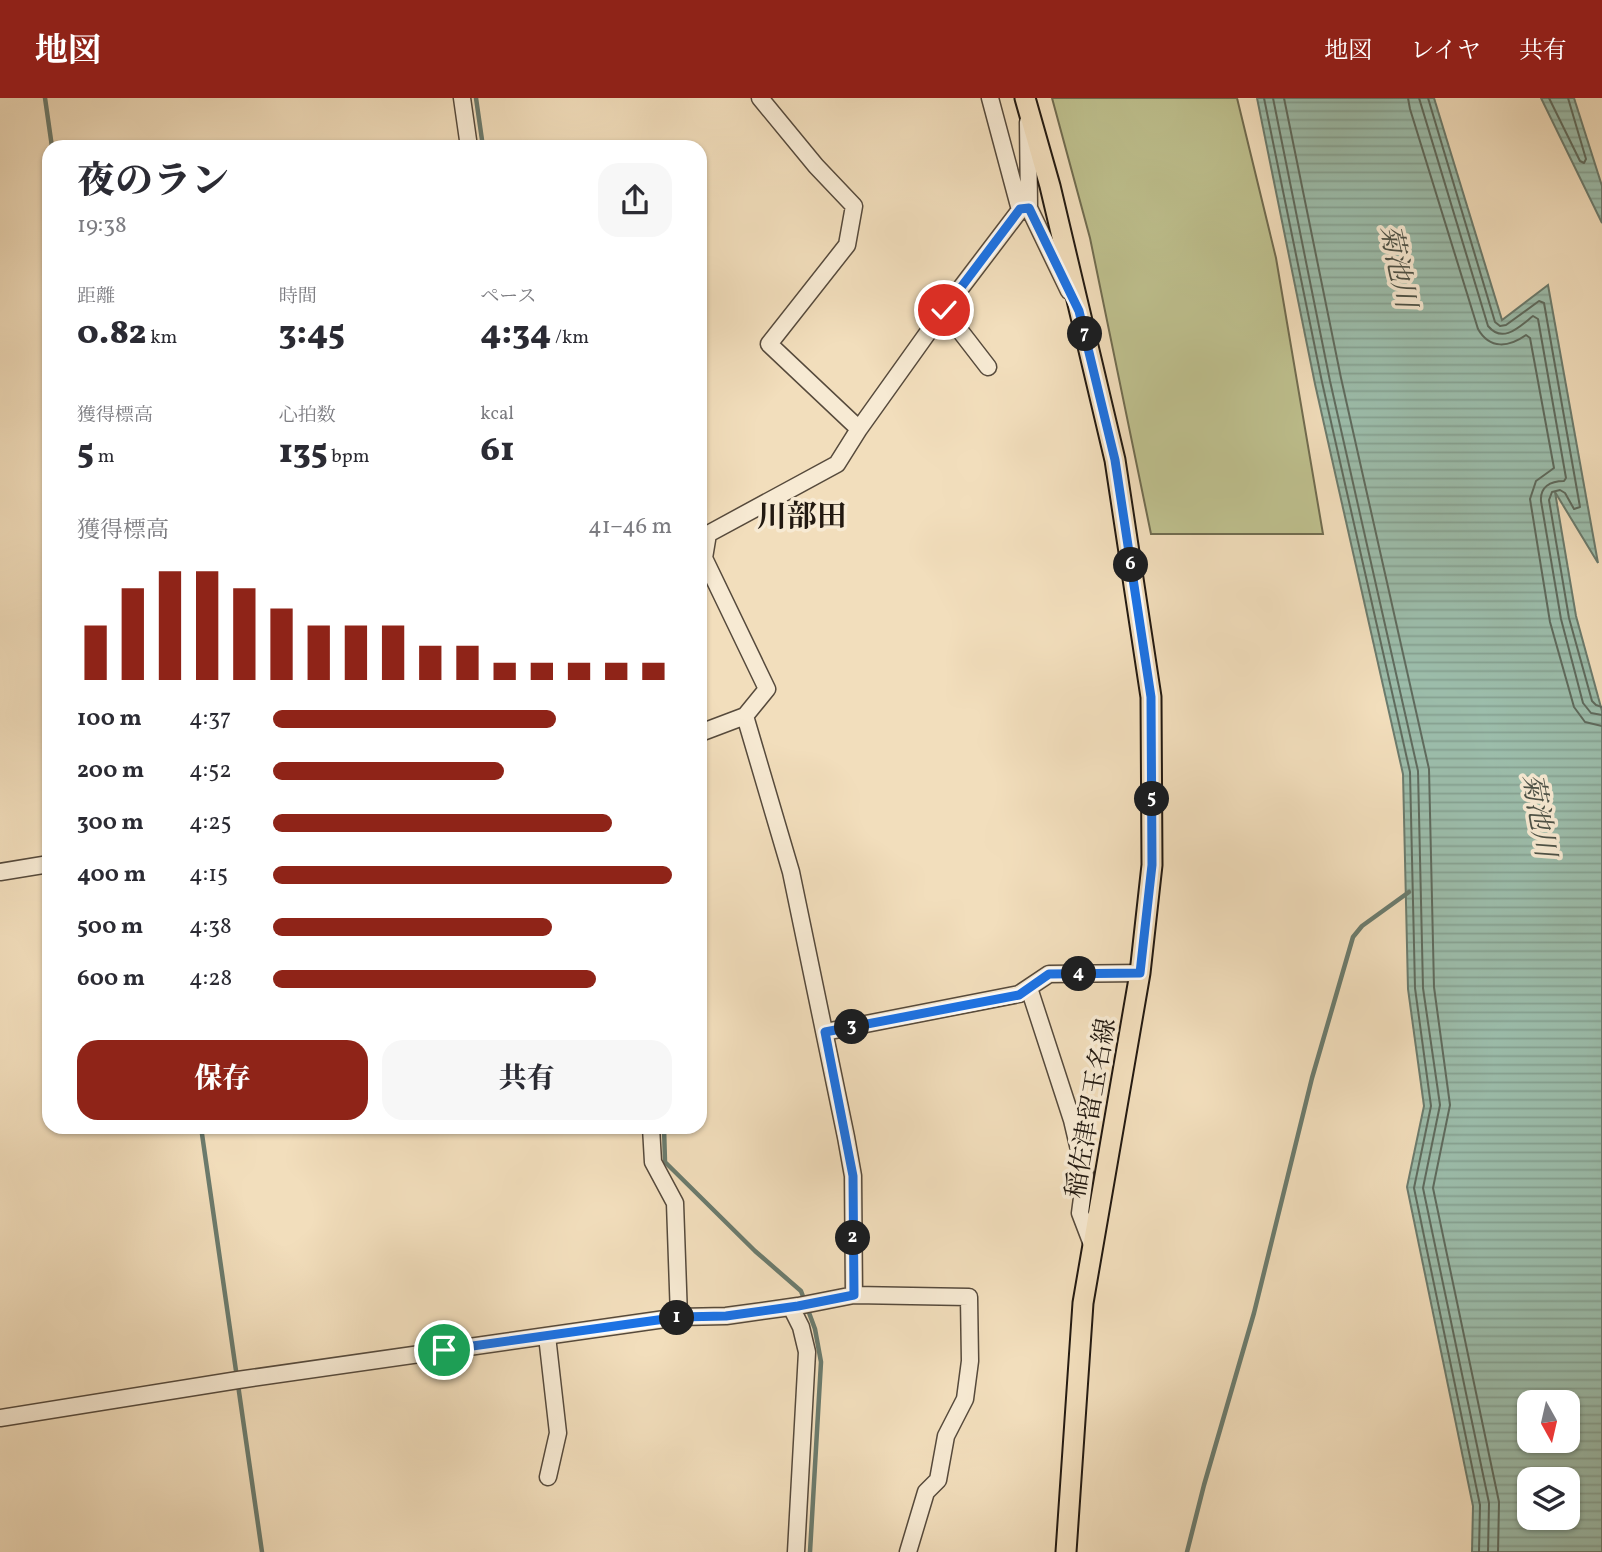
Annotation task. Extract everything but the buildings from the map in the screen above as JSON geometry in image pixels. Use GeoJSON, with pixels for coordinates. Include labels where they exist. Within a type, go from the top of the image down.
{"type":"FeatureCollection","features":[{"type":"Feature","properties":{"kind":"main road","name":"稲佐津留玉名線"},"geometry":{"type":"LineString","coordinates":[[1026,102],[1050,186],[1115,460],[1151,697],[1152,865],[1140,973],[1083,1303],[1066,1552]]}},
{"type":"Feature","properties":{"kind":"street"},"geometry":{"type":"LineString","coordinates":[[462,98],[468,140]]}},
{"type":"Feature","properties":{"kind":"street"},"geometry":{"type":"LineString","coordinates":[[760,98],[816,166],[854,206],[847,245],[769,344],[859,429]]}},
{"type":"Feature","properties":{"kind":"street"},"geometry":{"type":"LineString","coordinates":[[990,98],[1025,209],[1079,311]]}},
{"type":"Feature","properties":{"kind":"street"},"geometry":{"type":"LineString","coordinates":[[707,540],[708,534],[837,464],[944,310],[1025,209],[1026,102]]}},
{"type":"Feature","properties":{"kind":"street"},"geometry":{"type":"LineString","coordinates":[[944,310],[988,368]]}},
{"type":"Feature","properties":{"kind":"street"},"geometry":{"type":"LineString","coordinates":[[707,564],[767,689],[745,716],[707,730]]}},
{"type":"Feature","properties":{"kind":"street"},"geometry":{"type":"LineString","coordinates":[[745,716],[791,872],[853,1176],[854,1295]]}},
{"type":"Feature","properties":{"kind":"street"},"geometry":{"type":"LineString","coordinates":[[0,872],[42,865]]}},
{"type":"Feature","properties":{"kind":"street"},"geometry":{"type":"LineString","coordinates":[[825,1032],[1019,995],[1049,974],[1140,973]]}},
{"type":"Feature","properties":{"kind":"street"},"geometry":{"type":"LineString","coordinates":[[1029,988],[1042,1035],[1072,1120],[1085,1175],[1080,1213],[1093,1247]]}},
{"type":"Feature","properties":{"kind":"street"},"geometry":{"type":"LineString","coordinates":[[651,1134],[653,1162],[675,1203],[679,1317]]}},
{"type":"Feature","properties":{"kind":"street"},"geometry":{"type":"LineString","coordinates":[[0,1418],[233,1381],[679,1317],[726,1316],[794,1307],[854,1295],[969,1297],[970,1361],[965,1399],[946,1436],[938,1480],[926,1492],[908,1552]]}},
{"type":"Feature","properties":{"kind":"street"},"geometry":{"type":"LineString","coordinates":[[794,1307],[802,1327],[807,1352],[796,1552]]}},
{"type":"Feature","properties":{"kind":"street"},"geometry":{"type":"LineString","coordinates":[[547,1336],[558,1433],[548,1477]]}},
{"type":"Feature","properties":{"kind":"green space"},"geometry":{"type":"Polygon","coordinates":[[[1052,98],[1237,98],[1276,258],[1323,534],[1151,534],[1090,238],[1052,98]]]}},
{"type":"Feature","properties":{"kind":"water","name":"菊池川"},"geometry":{"type":"Polygon","coordinates":[[[1257,98],[1434,98],[1502,320],[1548,285],[1598,563],[1555,492],[1576,616],[1602,711],[1602,1552],[1472,1552],[1473,1506],[1407,1187],[1424,1106],[1408,989],[1403,774],[1315,384],[1257,98]]]}},
{"type":"Feature","properties":{"kind":"water"},"geometry":{"type":"Polygon","coordinates":[[[1541,98],[1574,98],[1602,186],[1602,223],[1541,98]]]}},
{"type":"Feature","properties":{"kind":"waterway"},"geometry":{"type":"LineString","coordinates":[[45,98],[51,140]]}},
{"type":"Feature","properties":{"kind":"waterway"},"geometry":{"type":"LineString","coordinates":[[476,98],[482,140]]}},
{"type":"Feature","properties":{"kind":"waterway"},"geometry":{"type":"LineString","coordinates":[[1187,1552],[1254,1313],[1312,1078],[1353,937],[1362,926],[1409,892]]}},
{"type":"Feature","properties":{"kind":"waterway"},"geometry":{"type":"LineString","coordinates":[[202,1134],[262,1552]]}},
{"type":"Feature","properties":{"kind":"waterway"},"geometry":{"type":"LineString","coordinates":[[664,1134],[665,1162],[755,1251],[801,1291],[815,1329],[821,1362],[810,1552]]}},
{"type":"Feature","properties":{"kind":"district","name":"川部田"},"geometry":{"type":"Point","coordinates":[802,516]}},
{"type":"Feature","properties":{"kind":"route"},"geometry":{"type":"LineString","coordinates":[[444,1350],[679,1317],[726,1316],[854,1295],[853,1176],[825,1032],[1019,995],[1049,974],[1140,973],[1152,865],[1151,697],[1115,460],[1079,311],[1029,208],[1020,209],[944,310]]}}]}
